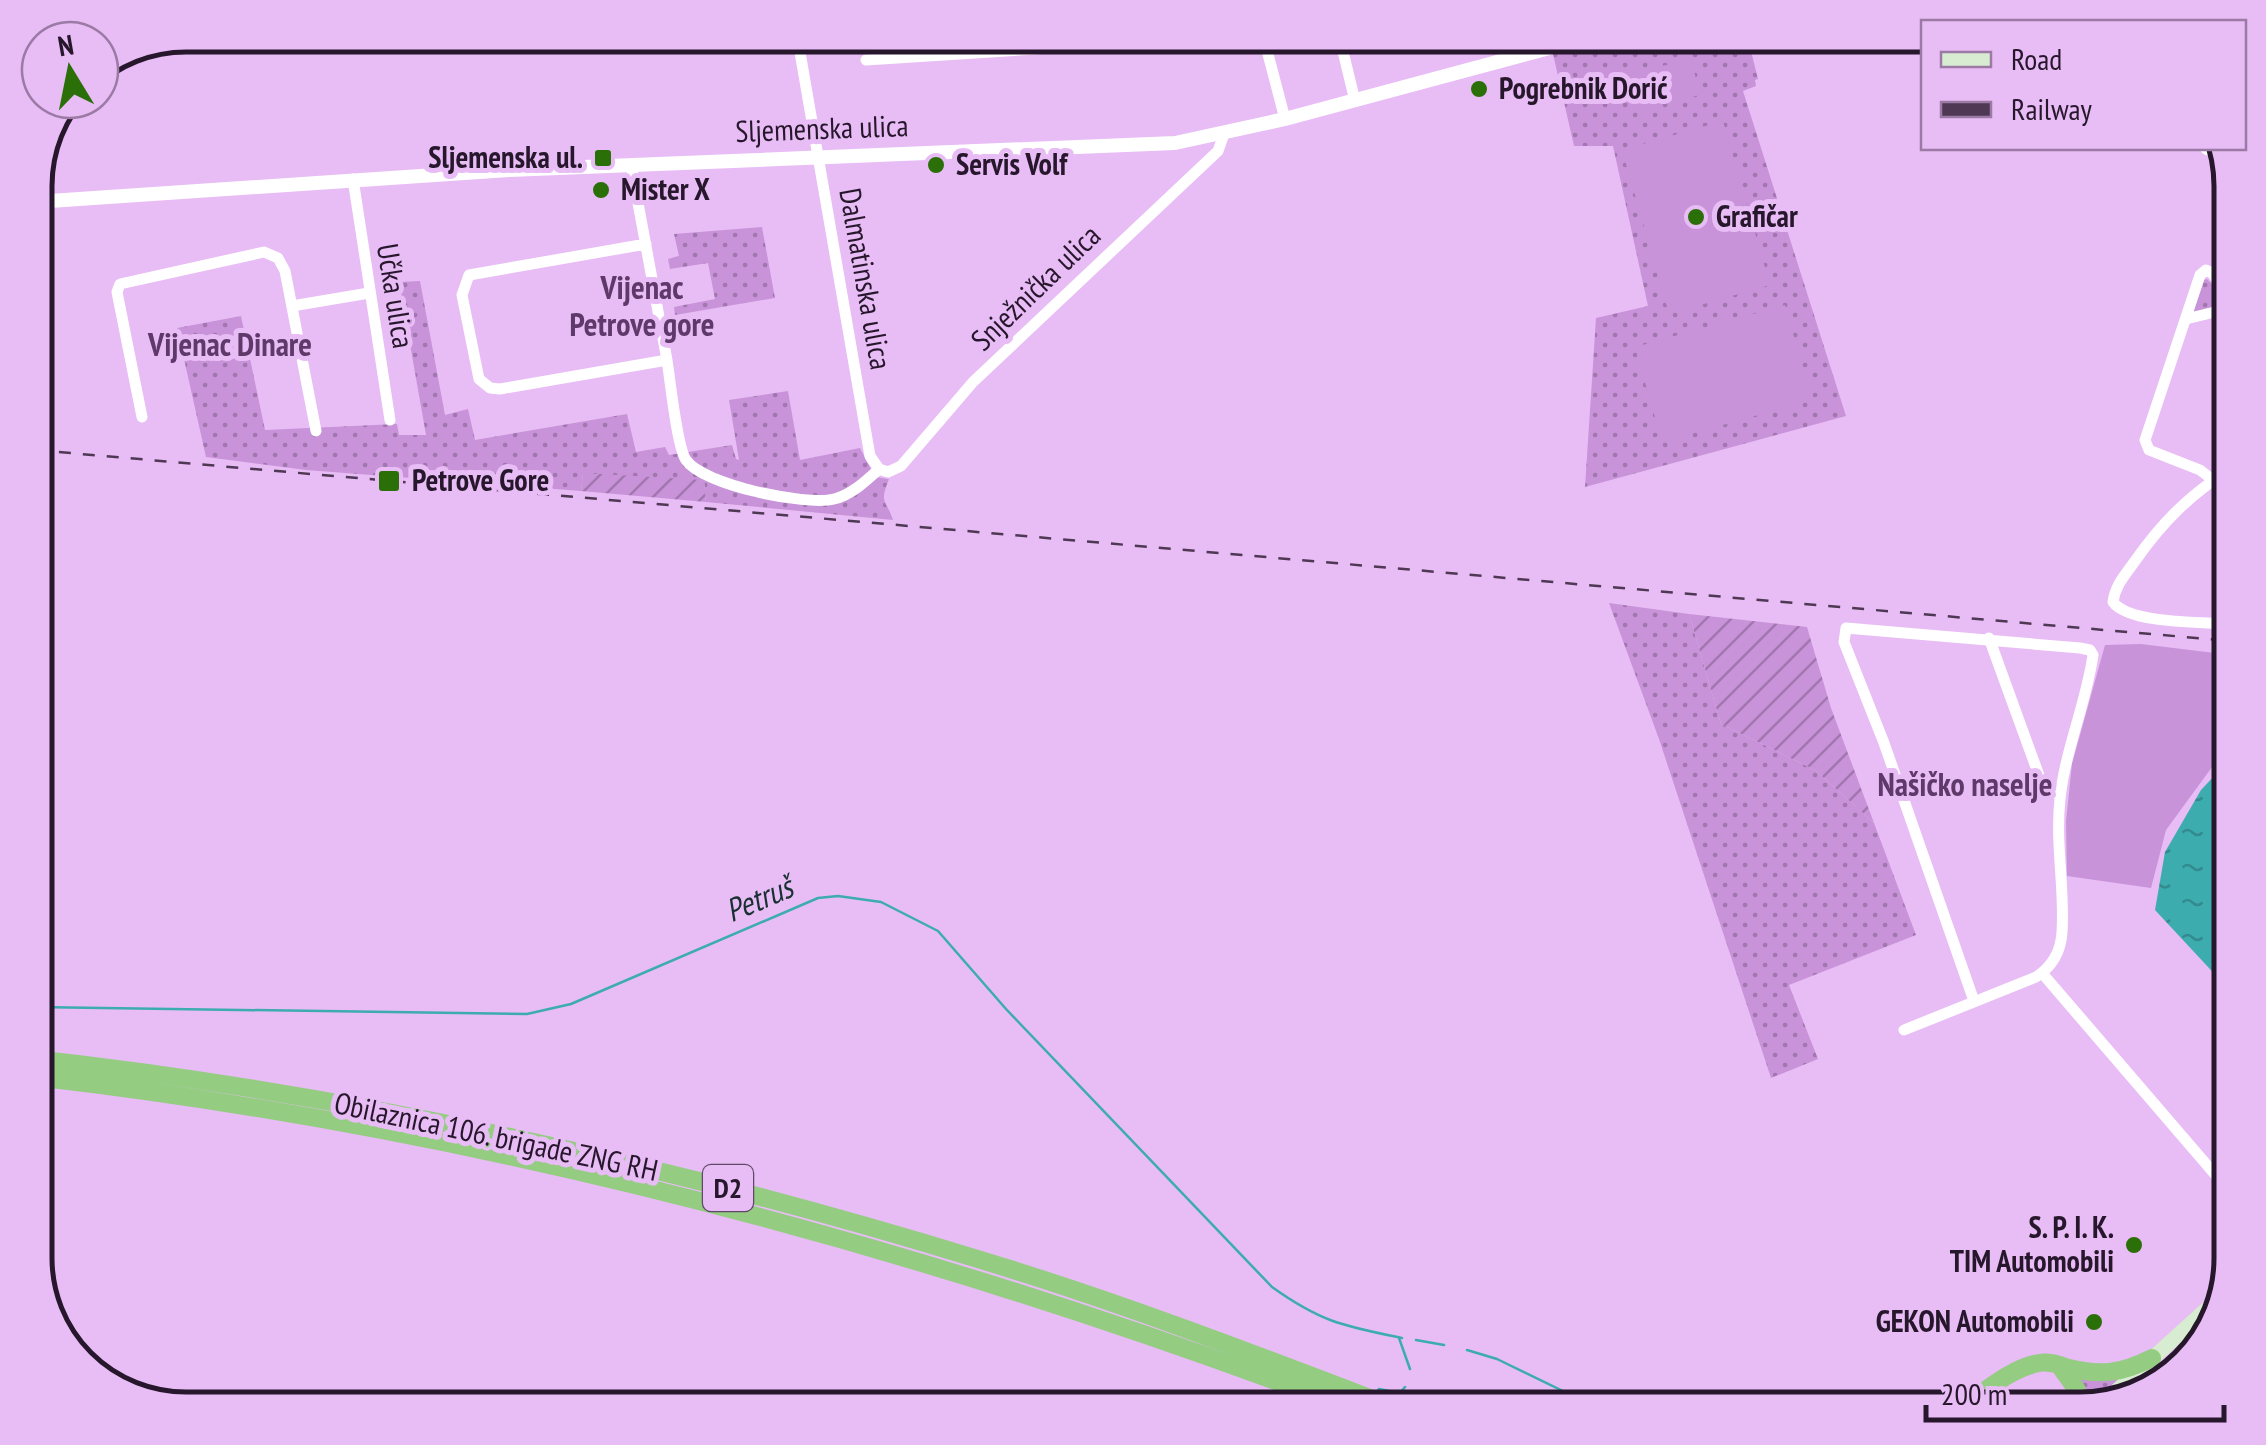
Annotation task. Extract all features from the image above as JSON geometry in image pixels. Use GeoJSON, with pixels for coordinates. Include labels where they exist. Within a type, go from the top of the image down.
{"type":"FeatureCollection","features":[{"type":"Feature","properties":{"kind":"highway","name":"Obilaznica 106. brigade ZNG RH"},"geometry":{"type":"LineString","coordinates":[[53,1061],[409,1116],[749,1194],[1019,1272],[1353,1392]]}},
{"type":"Feature","properties":{"kind":"highway","name":"Obilaznica 106. brigade ZNG RH"},"geometry":{"type":"LineString","coordinates":[[53,1080],[370,1127],[722,1206],[1042,1298],[1303,1392]]}},
{"type":"Feature","properties":{"kind":"highway"},"geometry":{"type":"LineString","coordinates":[[1986,1392],[2039,1363],[2103,1375],[2122,1372],[2152,1358]]}},
{"type":"Feature","properties":{"kind":"highway"},"geometry":{"type":"LineString","coordinates":[[2058,1364],[2074,1382],[2075,1392]]}},
{"type":"Feature","properties":{"kind":"main road"},"geometry":{"type":"LineString","coordinates":[[2123,1385],[2201,1314]]}},
{"type":"Feature","properties":{"kind":"main road"},"geometry":{"type":"LineString","coordinates":[[2156,1368],[2184,1343]]}},
{"type":"Feature","properties":{"kind":"street","name":"Dalmatinska ulica"},"geometry":{"type":"LineString","coordinates":[[800,52],[870,456],[879,470]]}},
{"type":"Feature","properties":{"kind":"street"},"geometry":{"type":"LineString","coordinates":[[866,60],[964,52]]}},
{"type":"Feature","properties":{"kind":"street"},"geometry":{"type":"LineString","coordinates":[[1267,52],[1285,119]]}},
{"type":"Feature","properties":{"kind":"street"},"geometry":{"type":"LineString","coordinates":[[1343,52],[1355,101]]}},
{"type":"Feature","properties":{"kind":"street","name":"Sljemenska ulica"},"geometry":{"type":"LineString","coordinates":[[53,201],[631,165],[1156,144],[1224,134],[1285,119],[1530,52]]}},
{"type":"Feature","properties":{"kind":"street","name":"Snježnička ulica"},"geometry":{"type":"LineString","coordinates":[[879,470],[888,472],[902,466],[973,382],[1218,150],[1224,134]]}},
{"type":"Feature","properties":{"kind":"street"},"geometry":{"type":"LineString","coordinates":[[631,165],[684,456],[697,468],[752,492],[822,501],[849,493],[879,470]]}},
{"type":"Feature","properties":{"kind":"street","name":"Učka ulica"},"geometry":{"type":"LineString","coordinates":[[354,180],[390,420]]}},
{"type":"Feature","properties":{"kind":"street"},"geometry":{"type":"LineString","coordinates":[[646,244],[469,275],[462,286],[476,374],[490,388],[500,389],[667,360]]}},
{"type":"Feature","properties":{"kind":"street"},"geometry":{"type":"LineString","coordinates":[[142,417],[117,292],[120,284],[264,252],[282,263],[316,431]]}},
{"type":"Feature","properties":{"kind":"street"},"geometry":{"type":"LineString","coordinates":[[2214,276],[2206,270],[2198,279],[2145,444],[2149,450],[2200,470],[2213,480],[2162,524],[2118,585],[2113,602],[2120,610],[2139,616],[2214,623]]}},
{"type":"Feature","properties":{"kind":"street"},"geometry":{"type":"LineString","coordinates":[[292,306],[369,293]]}},
{"type":"Feature","properties":{"kind":"street"},"geometry":{"type":"LineString","coordinates":[[2186,319],[2214,312]]}},
{"type":"Feature","properties":{"kind":"street"},"geometry":{"type":"LineString","coordinates":[[1904,1030],[2042,973],[2059,950],[2060,795],[2092,652],[1989,638],[1846,628],[1843,633],[1974,1001]]}},
{"type":"Feature","properties":{"kind":"street"},"geometry":{"type":"LineString","coordinates":[[1989,638],[2045,788],[2060,795]]}},
{"type":"Feature","properties":{"kind":"street"},"geometry":{"type":"LineString","coordinates":[[2042,973],[2214,1174]]}},
{"type":"Feature","properties":{"kind":"shaded area"},"geometry":{"type":"Polygon","coordinates":[[[1751,52],[1758,79],[1756,86],[1743,91],[1846,416],[1585,487],[1596,318],[1648,306],[1613,146],[1574,146],[1553,54],[1751,52]]]}},
{"type":"Feature","properties":{"kind":"shaded area"},"geometry":{"type":"Polygon","coordinates":[[[1691,59],[1700,95],[1630,112],[1621,76],[1691,59]]]}},
{"type":"Feature","properties":{"kind":"shaded area","name":"Grafičar"},"geometry":{"type":"Polygon","coordinates":[[[1723,121],[1770,285],[1669,314],[1622,150],[1723,121]]]}},
{"type":"Feature","properties":{"kind":"shaded area"},"geometry":{"type":"Polygon","coordinates":[[[762,227],[775,298],[675,315],[674,307],[715,299],[708,263],[670,269],[668,259],[679,256],[674,234],[762,227]]]}},
{"type":"Feature","properties":{"kind":"shaded area"},"geometry":{"type":"Polygon","coordinates":[[[2204,280],[2214,286],[2214,307],[2193,313],[2204,280]]]}},
{"type":"Feature","properties":{"kind":"shaded area"},"geometry":{"type":"Polygon","coordinates":[[[420,281],[445,415],[468,409],[475,440],[627,414],[636,452],[665,447],[669,455],[732,445],[739,460],[729,400],[788,391],[800,460],[860,448],[875,477],[889,479],[884,497],[893,520],[706,502],[704,481],[583,474],[581,491],[306,470],[206,457],[177,328],[241,316],[265,430],[397,424],[399,435],[426,435],[399,282],[420,281]]]}},
{"type":"Feature","properties":{"kind":"shaded area"},"geometry":{"type":"Polygon","coordinates":[[[1785,305],[1812,400],[1662,442],[1635,347],[1785,305]]]}},
{"type":"Feature","properties":{"kind":"shaded area"},"geometry":{"type":"Polygon","coordinates":[[[583,473],[704,480],[706,502],[581,491],[583,473]]]}},
{"type":"Feature","properties":{"kind":"shaded area"},"geometry":{"type":"Polygon","coordinates":[[[1609,603],[1689,614],[1721,724],[1815,770],[1874,823],[1916,935],[1789,985],[1818,1059],[1771,1078],[1659,739],[1609,603]]]}},
{"type":"Feature","properties":{"kind":"shaded area"},"geometry":{"type":"Polygon","coordinates":[[[1689,614],[1807,627],[1831,708],[1874,823],[1815,770],[1721,724],[1689,614]]]}},
{"type":"Feature","properties":{"kind":"shaded area"},"geometry":{"type":"Polygon","coordinates":[[[2141,644],[2214,653],[2214,764],[2166,830],[2151,888],[2067,876],[2066,821],[2072,764],[2105,645],[2141,644]]]}},
{"type":"Feature","properties":{"kind":"shaded area"},"geometry":{"type":"Polygon","coordinates":[[[2077,1373],[2127,1376],[2114,1388],[2081,1392],[2077,1373]]]}},
{"type":"Feature","properties":{"kind":"water"},"geometry":{"type":"Polygon","coordinates":[[[2214,776],[2214,973],[2155,910],[2165,852],[2201,790],[2214,776]]]}},
{"type":"Feature","properties":{"kind":"waterway","name":"Petruš"},"geometry":{"type":"LineString","coordinates":[[53,1007],[527,1014],[571,1004],[818,898],[838,896],[881,902],[938,931],[1006,1009],[1272,1287],[1333,1321],[1402,1338]]}},
{"type":"Feature","properties":{"kind":"waterway"},"geometry":{"type":"LineString","coordinates":[[1399,1338],[1410,1369]]}},
{"type":"Feature","properties":{"kind":"waterway","name":"Petruš"},"geometry":{"type":"LineString","coordinates":[[1416,1340],[1444,1345]]}},
{"type":"Feature","properties":{"kind":"waterway","name":"Petruš"},"geometry":{"type":"LineString","coordinates":[[1467,1350],[1497,1359],[1565,1392]]}},
{"type":"Feature","properties":{"kind":"waterway"},"geometry":{"type":"LineString","coordinates":[[1401,1392],[1405,1387]]}},
{"type":"Feature","properties":{"kind":"waterway"},"geometry":{"type":"LineString","coordinates":[[1377,1392],[1395,1392]]}},
{"type":"Feature","properties":{"kind":"railway"},"geometry":{"type":"LineString","coordinates":[[53,452],[2214,640]]}},
{"type":"Feature","properties":{"kind":"place","name":"Pogrebnik Dorić"},"geometry":{"type":"Point","coordinates":[1479,89]}},
{"type":"Feature","properties":{"kind":"place","name":"Sljemenska ul."},"geometry":{"type":"Point","coordinates":[603,158]}},
{"type":"Feature","properties":{"kind":"place","name":"Servis Volf"},"geometry":{"type":"Point","coordinates":[936,165]}},
{"type":"Feature","properties":{"kind":"place","name":"Mister X"},"geometry":{"type":"Point","coordinates":[601,190]}},
{"type":"Feature","properties":{"kind":"place","name":"Grafičar"},"geometry":{"type":"Point","coordinates":[1696,217]}},
{"type":"Feature","properties":{"kind":"place","name":"Petrove Gore"},"geometry":{"type":"Point","coordinates":[389,481]}},
{"type":"Feature","properties":{"kind":"place","name":"S. P. I. K. TIM Automobili"},"geometry":{"type":"Point","coordinates":[2134,1245]}},
{"type":"Feature","properties":{"kind":"place","name":"GEKON Automobili"},"geometry":{"type":"Point","coordinates":[2094,1322]}},
{"type":"Feature","properties":{"kind":"district","name":"Vijenac Petrove gore"},"geometry":{"type":"Point","coordinates":[642,306]}},
{"type":"Feature","properties":{"kind":"district","name":"Vijenac Dinare"},"geometry":{"type":"Point","coordinates":[230,345]}},
{"type":"Feature","properties":{"kind":"district","name":"Našičko naselje"},"geometry":{"type":"Point","coordinates":[1965,785]}}]}
